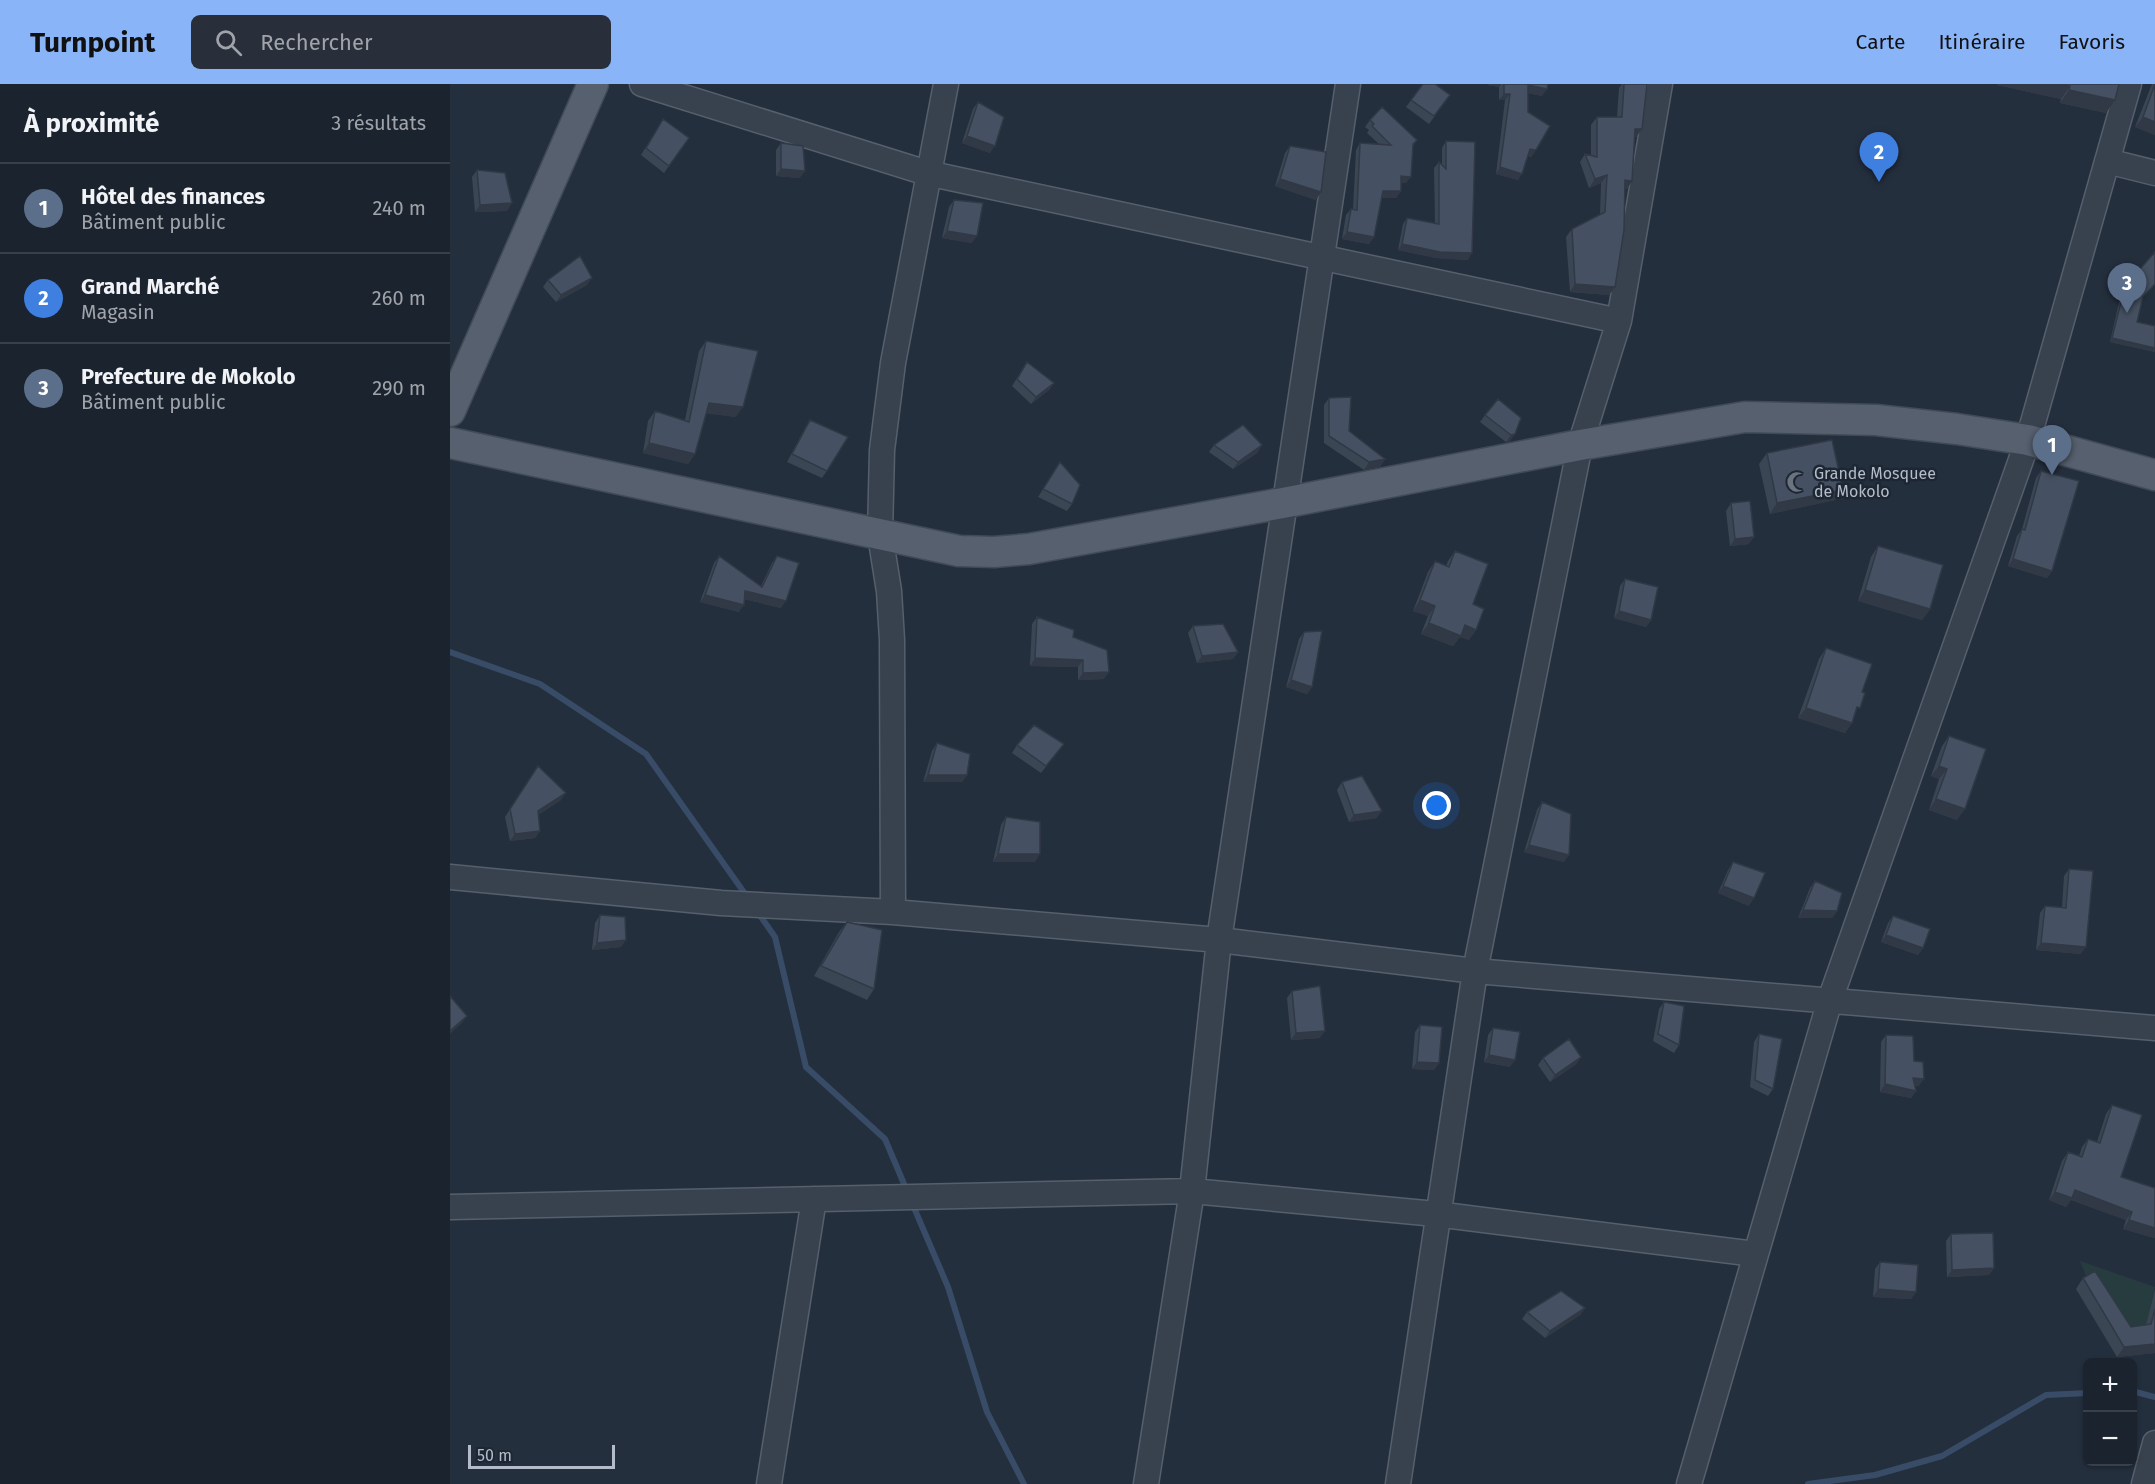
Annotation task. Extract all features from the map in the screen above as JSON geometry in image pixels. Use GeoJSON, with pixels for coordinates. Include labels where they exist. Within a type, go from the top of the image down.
{"type":"FeatureCollection","features":[{"type":"Feature","properties":{"kind":"main road"},"geometry":{"type":"LineString","coordinates":[[450,411],[593,84]]}},
{"type":"Feature","properties":{"kind":"main road"},"geometry":{"type":"LineString","coordinates":[[450,443],[959,551],[994,552],[1029,549],[1283,503],[1580,445],[1745,417],[1876,420],[2028,440],[2155,475]]}},
{"type":"Feature","properties":{"kind":"street"},"geometry":{"type":"LineString","coordinates":[[642,84],[927,172],[1619,321]]}},
{"type":"Feature","properties":{"kind":"street"},"geometry":{"type":"LineString","coordinates":[[892,912],[892,640],[889,591],[880,535],[882,450],[893,363],[927,172],[946,84]]}},
{"type":"Feature","properties":{"kind":"street"},"geometry":{"type":"LineString","coordinates":[[1146,1484],[1192,1191],[1219,940],[1283,503],[1348,84]]}},
{"type":"Feature","properties":{"kind":"street"},"geometry":{"type":"LineString","coordinates":[[1398,1484],[1436,1214],[1475,970],[1580,445],[1619,321],[1660,84]]}},
{"type":"Feature","properties":{"kind":"street"},"geometry":{"type":"LineString","coordinates":[[1689,1484],[1830,1000],[2028,440],[2129,84]]}},
{"type":"Feature","properties":{"kind":"street"},"geometry":{"type":"LineString","coordinates":[[2107,161],[2155,174]]}},
{"type":"Feature","properties":{"kind":"street"},"geometry":{"type":"LineString","coordinates":[[450,877],[721,903],[892,912],[1219,940],[1475,970],[2155,1028]]}},
{"type":"Feature","properties":{"kind":"street"},"geometry":{"type":"LineString","coordinates":[[450,1207],[1192,1191],[1436,1214],[1755,1254]]}},
{"type":"Feature","properties":{"kind":"street"},"geometry":{"type":"LineString","coordinates":[[769,1484],[814,1199]]}},
{"type":"Feature","properties":{"kind":"street"},"geometry":{"type":"LineString","coordinates":[[2144,1484],[2155,1443]]}},
{"type":"Feature","properties":{"kind":"green space"},"geometry":{"type":"Polygon","coordinates":[[[2080,1261],[2155,1287],[2144,1335],[2123,1338],[2091,1288],[2080,1261]]]}},
{"type":"Feature","properties":{"kind":"building"},"geometry":{"type":"Polygon","coordinates":[[[1423,84],[1435,84],[1450,95],[1434,116],[1411,100],[1423,84]]]}},
{"type":"Feature","properties":{"kind":"building"},"geometry":{"type":"Polygon","coordinates":[[[1504,84],[1548,84],[1547,89],[1528,85],[1528,112],[1550,126],[1536,150],[1530,149],[1522,174],[1500,167],[1510,94],[1504,94],[1504,84]]]}},
{"type":"Feature","properties":{"kind":"building"},"geometry":{"type":"Polygon","coordinates":[[[1624,84],[1647,84],[1642,129],[1635,129],[1632,181],[1625,180],[1624,230],[1615,287],[1575,284],[1572,229],[1605,212],[1607,175],[1595,179],[1585,154],[1597,157],[1597,117],[1622,117],[1624,84]]]}},
{"type":"Feature","properties":{"kind":"building"},"geometry":{"type":"Polygon","coordinates":[[[2059,84],[2119,84],[2115,100],[2069,90],[2070,86],[2059,84]]]}},
{"type":"Feature","properties":{"kind":"building"},"geometry":{"type":"Polygon","coordinates":[[[2155,84],[2155,122],[2143,117],[2155,84]]]}},
{"type":"Feature","properties":{"kind":"building"},"geometry":{"type":"Polygon","coordinates":[[[978,102],[1004,117],[995,146],[967,136],[978,102]]]}},
{"type":"Feature","properties":{"kind":"building"},"geometry":{"type":"Polygon","coordinates":[[[1382,107],[1417,140],[1413,144],[1411,177],[1401,176],[1401,191],[1383,191],[1374,237],[1347,232],[1351,209],[1357,210],[1360,143],[1391,145],[1372,126],[1374,124],[1370,120],[1382,107]]]}},
{"type":"Feature","properties":{"kind":"building"},"geometry":{"type":"Polygon","coordinates":[[[663,119],[689,138],[669,166],[646,148],[663,119]]]}},
{"type":"Feature","properties":{"kind":"building"},"geometry":{"type":"Polygon","coordinates":[[[1446,141],[1475,142],[1472,253],[1440,252],[1402,244],[1407,218],[1439,224],[1439,162],[1446,169],[1446,141]]]}},
{"type":"Feature","properties":{"kind":"building"},"geometry":{"type":"Polygon","coordinates":[[[781,143],[803,146],[805,171],[781,169],[781,143]]]}},
{"type":"Feature","properties":{"kind":"building"},"geometry":{"type":"Polygon","coordinates":[[[1290,146],[1326,152],[1321,192],[1280,179],[1290,146]]]}},
{"type":"Feature","properties":{"kind":"building"},"geometry":{"type":"Polygon","coordinates":[[[477,170],[505,173],[512,203],[480,205],[477,170]]]}},
{"type":"Feature","properties":{"kind":"building"},"geometry":{"type":"Polygon","coordinates":[[[954,200],[983,203],[977,236],[947,231],[954,200]]]}},
{"type":"Feature","properties":{"kind":"building"},"geometry":{"type":"Polygon","coordinates":[[[2155,252],[2155,284],[2143,297],[2137,322],[2155,326],[2155,348],[2112,338],[2125,286],[2155,252]]]}},
{"type":"Feature","properties":{"kind":"building"},"geometry":{"type":"Polygon","coordinates":[[[580,256],[592,278],[561,295],[548,280],[580,256]]]}},
{"type":"Feature","properties":{"kind":"building"},"geometry":{"type":"Polygon","coordinates":[[[706,341],[758,351],[743,407],[709,403],[695,454],[649,443],[655,411],[689,422],[706,341]]]}},
{"type":"Feature","properties":{"kind":"building"},"geometry":{"type":"Polygon","coordinates":[[[1027,362],[1054,383],[1036,397],[1017,379],[1027,362]]]}},
{"type":"Feature","properties":{"kind":"building"},"geometry":{"type":"Polygon","coordinates":[[[1351,397],[1349,431],[1385,459],[1369,462],[1329,436],[1329,398],[1351,397]]]}},
{"type":"Feature","properties":{"kind":"building"},"geometry":{"type":"Polygon","coordinates":[[[1498,399],[1521,418],[1515,434],[1511,435],[1485,415],[1498,399]]]}},
{"type":"Feature","properties":{"kind":"building"},"geometry":{"type":"Polygon","coordinates":[[[810,420],[848,437],[827,471],[792,454],[810,420]]]}},
{"type":"Feature","properties":{"kind":"building"},"geometry":{"type":"Polygon","coordinates":[[[1243,425],[1262,445],[1238,462],[1214,445],[1243,425]]]}},
{"type":"Feature","properties":{"kind":"building","name":"Grande Mosquee de Mokolo"},"geometry":{"type":"Polygon","coordinates":[[[1832,440],[1843,490],[1777,503],[1767,453],[1832,440]]]}},
{"type":"Feature","properties":{"kind":"building"},"geometry":{"type":"Polygon","coordinates":[[[1060,462],[1080,485],[1072,504],[1043,489],[1060,462]]]}},
{"type":"Feature","properties":{"kind":"building"},"geometry":{"type":"Polygon","coordinates":[[[2041,471],[2079,481],[2052,571],[2013,559],[2022,529],[2025,530],[2041,471]]]}},
{"type":"Feature","properties":{"kind":"building"},"geometry":{"type":"Polygon","coordinates":[[[1750,501],[1754,537],[1735,539],[1731,503],[1750,501]]]}},
{"type":"Feature","properties":{"kind":"building"},"geometry":{"type":"Polygon","coordinates":[[[1878,546],[1943,565],[1930,609],[1865,590],[1878,546]]]}},
{"type":"Feature","properties":{"kind":"building"},"geometry":{"type":"Polygon","coordinates":[[[1455,551],[1488,564],[1473,604],[1484,609],[1476,630],[1465,625],[1461,636],[1429,623],[1435,606],[1420,600],[1435,561],[1449,567],[1455,551]]]}},
{"type":"Feature","properties":{"kind":"building"},"geometry":{"type":"Polygon","coordinates":[[[719,556],[762,587],[777,556],[799,563],[786,601],[745,591],[744,605],[705,595],[719,556]]]}},
{"type":"Feature","properties":{"kind":"building"},"geometry":{"type":"Polygon","coordinates":[[[1625,579],[1658,587],[1651,620],[1619,611],[1625,579]]]}},
{"type":"Feature","properties":{"kind":"building"},"geometry":{"type":"Polygon","coordinates":[[[1037,617],[1074,630],[1073,637],[1107,650],[1109,672],[1083,673],[1083,660],[1035,658],[1037,617]]]}},
{"type":"Feature","properties":{"kind":"building"},"geometry":{"type":"Polygon","coordinates":[[[1223,624],[1238,652],[1202,656],[1193,626],[1223,624]]]}},
{"type":"Feature","properties":{"kind":"building"},"geometry":{"type":"Polygon","coordinates":[[[1322,631],[1312,687],[1291,680],[1304,632],[1322,631]]]}},
{"type":"Feature","properties":{"kind":"building"},"geometry":{"type":"Polygon","coordinates":[[[1826,648],[1872,664],[1862,692],[1865,693],[1860,708],[1857,707],[1852,723],[1806,708],[1826,648]]]}},
{"type":"Feature","properties":{"kind":"building"},"geometry":{"type":"Polygon","coordinates":[[[1034,725],[1064,744],[1046,766],[1017,745],[1034,725]]]}},
{"type":"Feature","properties":{"kind":"building"},"geometry":{"type":"Polygon","coordinates":[[[1949,736],[1986,749],[1965,809],[1936,799],[1947,769],[1939,766],[1949,736]]]}},
{"type":"Feature","properties":{"kind":"building"},"geometry":{"type":"Polygon","coordinates":[[[937,743],[970,754],[967,775],[928,775],[937,743]]]}},
{"type":"Feature","properties":{"kind":"building"},"geometry":{"type":"Polygon","coordinates":[[[538,766],[566,793],[538,811],[540,831],[515,834],[510,809],[538,766]]]}},
{"type":"Feature","properties":{"kind":"building"},"geometry":{"type":"Polygon","coordinates":[[[1362,776],[1382,811],[1354,815],[1342,782],[1362,776]]]}},
{"type":"Feature","properties":{"kind":"building"},"geometry":{"type":"Polygon","coordinates":[[[1542,802],[1571,814],[1569,855],[1529,845],[1542,802]]]}},
{"type":"Feature","properties":{"kind":"building"},"geometry":{"type":"Polygon","coordinates":[[[1006,817],[1040,822],[1040,854],[998,854],[1006,817]]]}},
{"type":"Feature","properties":{"kind":"building"},"geometry":{"type":"Polygon","coordinates":[[[1733,862],[1765,873],[1754,898],[1723,886],[1733,862]]]}},
{"type":"Feature","properties":{"kind":"building"},"geometry":{"type":"Polygon","coordinates":[[[2069,869],[2093,871],[2086,947],[2041,943],[2045,906],[2066,908],[2069,869]]]}},
{"type":"Feature","properties":{"kind":"building"},"geometry":{"type":"Polygon","coordinates":[[[1815,881],[1842,893],[1837,911],[1803,910],[1815,881]]]}},
{"type":"Feature","properties":{"kind":"building"},"geometry":{"type":"Polygon","coordinates":[[[600,915],[625,917],[626,940],[597,943],[600,915]]]}},
{"type":"Feature","properties":{"kind":"building"},"geometry":{"type":"Polygon","coordinates":[[[1893,916],[1930,929],[1923,948],[1886,935],[1893,916]]]}},
{"type":"Feature","properties":{"kind":"building"},"geometry":{"type":"Polygon","coordinates":[[[847,922],[882,930],[874,989],[821,966],[847,922]]]}},
{"type":"Feature","properties":{"kind":"building"},"geometry":{"type":"Polygon","coordinates":[[[1320,986],[1325,1031],[1296,1033],[1292,991],[1320,986]]]}},
{"type":"Feature","properties":{"kind":"building"},"geometry":{"type":"Polygon","coordinates":[[[450,996],[467,1016],[450,1031],[450,996]]]}},
{"type":"Feature","properties":{"kind":"building"},"geometry":{"type":"Polygon","coordinates":[[[1664,1002],[1684,1006],[1679,1045],[1658,1034],[1664,1002]]]}},
{"type":"Feature","properties":{"kind":"building"},"geometry":{"type":"Polygon","coordinates":[[[1420,1025],[1442,1027],[1439,1063],[1417,1062],[1420,1025]]]}},
{"type":"Feature","properties":{"kind":"building"},"geometry":{"type":"Polygon","coordinates":[[[1493,1028],[1520,1032],[1515,1060],[1489,1055],[1493,1028]]]}},
{"type":"Feature","properties":{"kind":"building"},"geometry":{"type":"Polygon","coordinates":[[[1759,1034],[1782,1039],[1773,1089],[1755,1080],[1759,1034]]]}},
{"type":"Feature","properties":{"kind":"building"},"geometry":{"type":"Polygon","coordinates":[[[1886,1035],[1913,1036],[1914,1061],[1923,1062],[1924,1079],[1913,1078],[1916,1091],[1885,1084],[1886,1035]]]}},
{"type":"Feature","properties":{"kind":"building"},"geometry":{"type":"Polygon","coordinates":[[[1569,1039],[1581,1057],[1555,1075],[1543,1058],[1569,1039]]]}},
{"type":"Feature","properties":{"kind":"building"},"geometry":{"type":"Polygon","coordinates":[[[2112,1105],[2142,1115],[2121,1177],[2155,1188],[2155,1228],[2129,1220],[2132,1212],[2075,1190],[2072,1198],[2055,1192],[2068,1152],[2082,1157],[2088,1139],[2100,1143],[2112,1105]]]}},
{"type":"Feature","properties":{"kind":"building"},"geometry":{"type":"Polygon","coordinates":[[[1993,1233],[1994,1268],[1952,1270],[1951,1234],[1993,1233]]]}},
{"type":"Feature","properties":{"kind":"building"},"geometry":{"type":"Polygon","coordinates":[[[1880,1262],[1918,1265],[1916,1292],[1878,1289],[1880,1262]]]}},
{"type":"Feature","properties":{"kind":"building"},"geometry":{"type":"Polygon","coordinates":[[[2095,1271],[2131,1327],[2151,1324],[2155,1309],[2155,1344],[2124,1347],[2083,1278],[2095,1271]]]}},
{"type":"Feature","properties":{"kind":"building"},"geometry":{"type":"Polygon","coordinates":[[[1561,1291],[1585,1308],[1550,1331],[1527,1312],[1561,1291]]]}},
{"type":"Feature","properties":{"kind":"waterway"},"geometry":{"type":"LineString","coordinates":[[450,652],[540,684],[646,754],[748,898]]}},
{"type":"Feature","properties":{"kind":"waterway"},"geometry":{"type":"LineString","coordinates":[[757,911],[775,937],[806,1067],[885,1139],[907,1191]]}},
{"type":"Feature","properties":{"kind":"waterway"},"geometry":{"type":"LineString","coordinates":[[912,1203],[948,1287],[987,1412],[1024,1484]]}},
{"type":"Feature","properties":{"kind":"waterway"},"geometry":{"type":"LineString","coordinates":[[2137,1392],[2155,1397]]}},
{"type":"Feature","properties":{"kind":"waterway"},"geometry":{"type":"LineString","coordinates":[[1808,1484],[1875,1475],[1942,1456],[2046,1395],[2083,1393]]}},
{"type":"Feature","properties":{"kind":"place","name":"Grand Marché"},"geometry":{"type":"Point","coordinates":[1879,182]}},
{"type":"Feature","properties":{"kind":"place","name":"Prefecture de Mokolo"},"geometry":{"type":"Point","coordinates":[2127,313]}},
{"type":"Feature","properties":{"kind":"place","name":"Hôtel des finances"},"geometry":{"type":"Point","coordinates":[2052,475]}},
{"type":"Feature","properties":{"kind":"place","name":"Grande Mosquee de Mokolo"},"geometry":{"type":"Point","coordinates":[1797,482]}}]}
